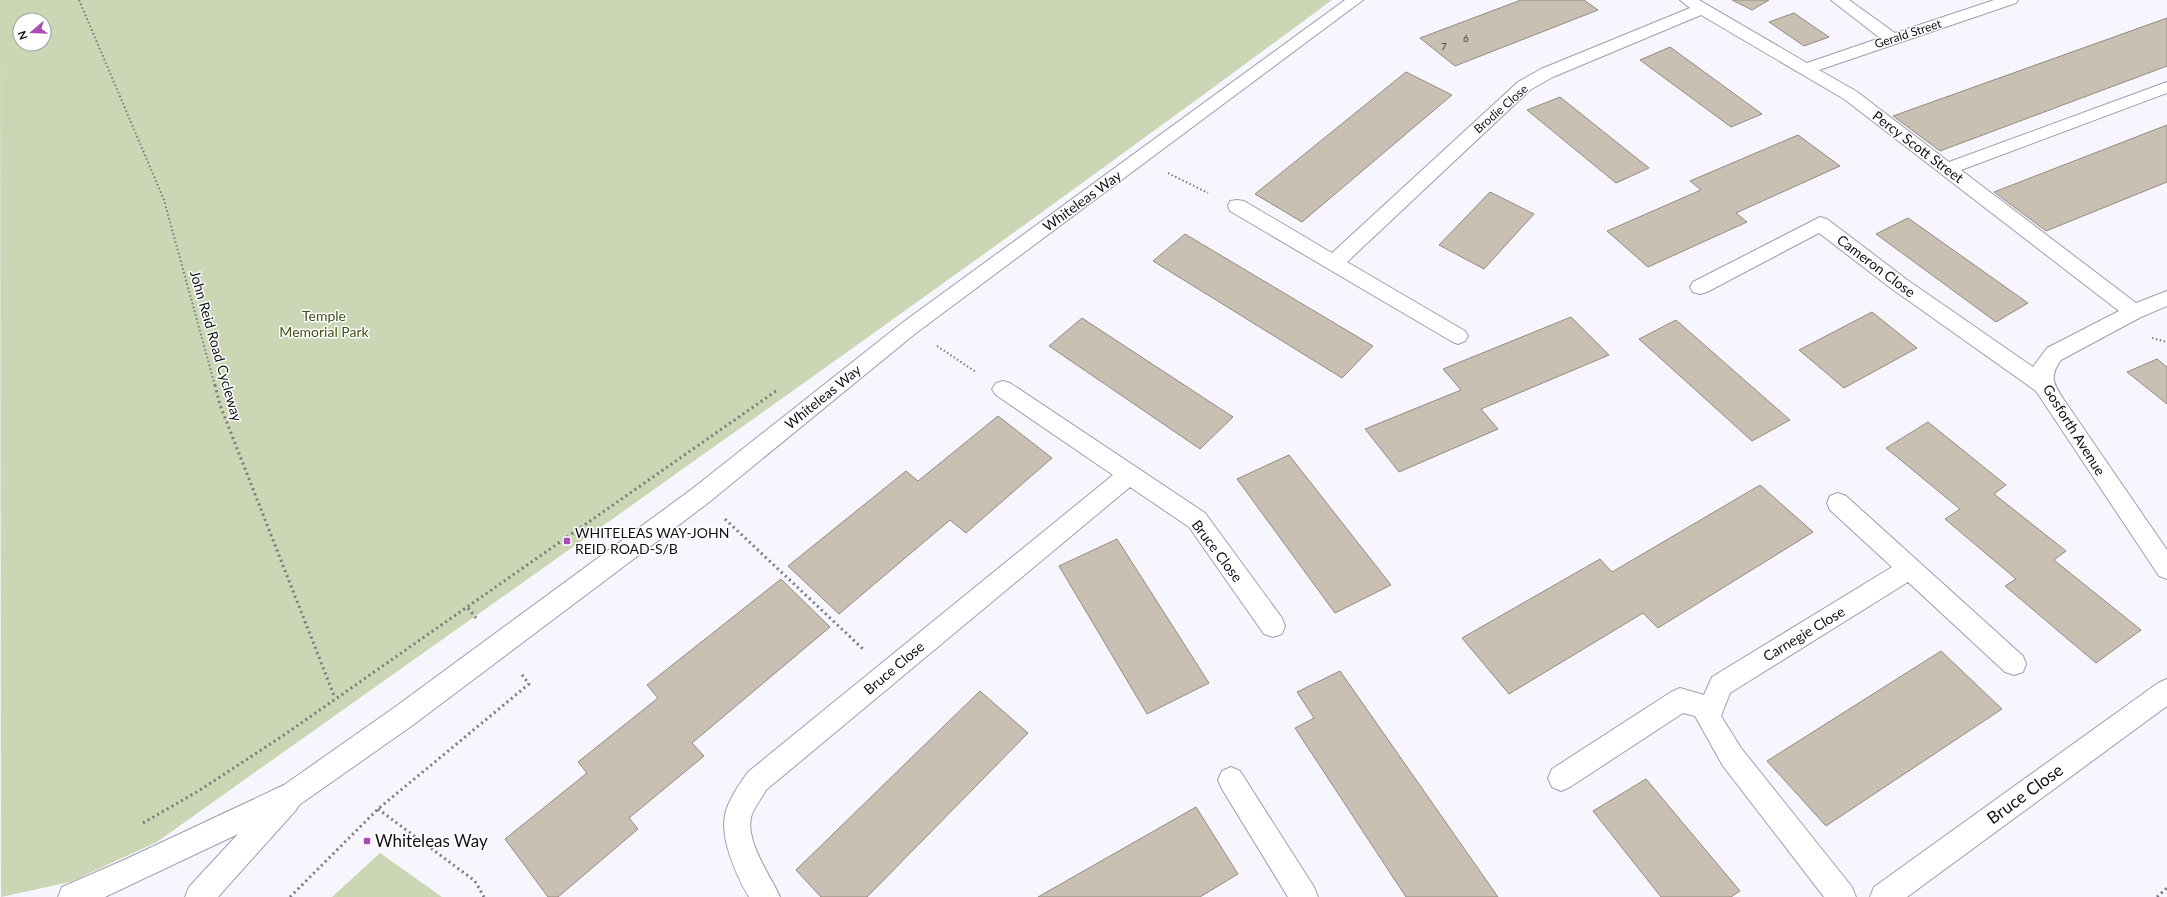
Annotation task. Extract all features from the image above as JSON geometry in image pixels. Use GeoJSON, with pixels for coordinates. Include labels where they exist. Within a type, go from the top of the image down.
{"type":"FeatureCollection","features":[{"type":"Feature","properties":{"kind":"street","name":"Whiteleas Way"},"geometry":{"type":"LineString","coordinates":[[72,897],[134,870],[293,794],[404,716],[700,496],[909,328],[1355,0]]}},
{"type":"Feature","properties":{"kind":"street"},"geometry":{"type":"LineString","coordinates":[[1839,0],[1892,39]]}},
{"type":"Feature","properties":{"kind":"street","name":"Gerald Street"},"geometry":{"type":"LineString","coordinates":[[1805,69],[2010,0]]}},
{"type":"Feature","properties":{"kind":"street","name":"Percy Scott Street"},"geometry":{"type":"LineString","coordinates":[[1696,4],[1850,95],[2134,312]]}},
{"type":"Feature","properties":{"kind":"street","name":"Brodie Close"},"geometry":{"type":"LineString","coordinates":[[1333,262],[1524,86],[1547,73],[1696,4]]}},
{"type":"Feature","properties":{"kind":"street"},"geometry":{"type":"LineString","coordinates":[[1947,169],[2167,87]]}},
{"type":"Feature","properties":{"kind":"street"},"geometry":{"type":"LineString","coordinates":[[1236,206],[1458,336]]}},
{"type":"Feature","properties":{"kind":"street","name":"Cameron Close"},"geometry":{"type":"LineString","coordinates":[[1700,287],[1820,224],[1899,284],[2043,385]]}},
{"type":"Feature","properties":{"kind":"street","name":"Gosforth Avenue"},"geometry":{"type":"LineString","coordinates":[[2167,298],[2134,312],[2054,354],[2043,369],[2043,385],[2090,458],[2167,569]]}},
{"type":"Feature","properties":{"kind":"street","name":"Bruce Close"},"geometry":{"type":"LineString","coordinates":[[1003,389],[1197,520],[1273,626]]}},
{"type":"Feature","properties":{"kind":"street","name":"Bruce Close"},"geometry":{"type":"LineString","coordinates":[[766,897],[760,890],[741,846],[738,816],[757,781],[1130,474]]}},
{"type":"Feature","properties":{"kind":"street"},"geometry":{"type":"LineString","coordinates":[[1838,503],[2014,664]]}},
{"type":"Feature","properties":{"kind":"street","name":"Carnegie Close"},"geometry":{"type":"LineString","coordinates":[[1711,709],[1721,685],[1910,569]]}},
{"type":"Feature","properties":{"kind":"street","name":"Bruce Close"},"geometry":{"type":"LineString","coordinates":[[1884,897],[2167,691]]}},
{"type":"Feature","properties":{"kind":"street"},"geometry":{"type":"LineString","coordinates":[[1561,778],[1680,700],[1711,709],[1708,718],[1732,757],[1842,897]]}},
{"type":"Feature","properties":{"kind":"street"},"geometry":{"type":"LineString","coordinates":[[1231,780],[1304,897]]}},
{"type":"Feature","properties":{"kind":"street","name":"Whiteleas Way"},"geometry":{"type":"LineString","coordinates":[[200,897],[293,794]]}},
{"type":"Feature","properties":{"kind":"path","name":"John Reid Road Cycleway"},"geometry":{"type":"LineString","coordinates":[[79,0],[164,200],[220,405],[335,698]]}},
{"type":"Feature","properties":{"kind":"path"},"geometry":{"type":"LineString","coordinates":[[1139,159],[1236,206]]}},
{"type":"Feature","properties":{"kind":"path"},"geometry":{"type":"LineString","coordinates":[[909,328],[1003,389]]}},
{"type":"Feature","properties":{"kind":"path"},"geometry":{"type":"LineString","coordinates":[[700,496],[888,673]]}},
{"type":"Feature","properties":{"kind":"path"},"geometry":{"type":"LineString","coordinates":[[137,826],[170,809],[247,759],[468,608]]}},
{"type":"Feature","properties":{"kind":"path"},"geometry":{"type":"LineString","coordinates":[[290,897],[378,810],[529,684]]}},
{"type":"Feature","properties":{"kind":"path"},"geometry":{"type":"LineString","coordinates":[[378,810],[475,881],[484,897]]}},
{"type":"Feature","properties":{"kind":"path"},"geometry":{"type":"LineString","coordinates":[[2157,897],[2167,888]]}},
{"type":"Feature","properties":{"kind":"green space","name":"Temple Memorial Park"},"geometry":{"type":"Polygon","coordinates":[[[0,0],[1332,0],[894,319],[157,842],[70,882],[1,897],[0,0]]]}},
{"type":"Feature","properties":{"kind":"green space"},"geometry":{"type":"Polygon","coordinates":[[[380,853],[442,897],[332,897],[380,853]]]}},
{"type":"Feature","properties":{"kind":"building"},"geometry":{"type":"Polygon","coordinates":[[[1521,0],[1584,0],[1598,10],[1455,66],[1420,38],[1521,0]]]}},
{"type":"Feature","properties":{"kind":"building"},"geometry":{"type":"Polygon","coordinates":[[[1732,0],[1769,0],[1752,10],[1732,0]]]}},
{"type":"Feature","properties":{"kind":"building"},"geometry":{"type":"Polygon","coordinates":[[[1794,13],[1829,37],[1804,46],[1769,22],[1794,13]]]}},
{"type":"Feature","properties":{"kind":"building"},"geometry":{"type":"Polygon","coordinates":[[[2167,18],[2167,66],[1940,151],[1893,116],[2167,18]]]}},
{"type":"Feature","properties":{"kind":"building"},"geometry":{"type":"Polygon","coordinates":[[[1670,47],[1762,114],[1731,127],[1640,60],[1670,47]]]}},
{"type":"Feature","properties":{"kind":"building"},"geometry":{"type":"Polygon","coordinates":[[[1406,72],[1452,95],[1302,222],[1255,194],[1406,72]]]}},
{"type":"Feature","properties":{"kind":"building"},"geometry":{"type":"Polygon","coordinates":[[[1560,97],[1649,168],[1616,183],[1527,110],[1560,97]]]}},
{"type":"Feature","properties":{"kind":"building"},"geometry":{"type":"Polygon","coordinates":[[[2167,125],[2167,182],[2046,231],[1994,192],[2167,125]]]}},
{"type":"Feature","properties":{"kind":"building"},"geometry":{"type":"Polygon","coordinates":[[[1798,135],[1840,166],[1736,213],[1747,222],[1648,267],[1607,231],[1701,190],[1690,181],[1798,135]]]}},
{"type":"Feature","properties":{"kind":"building"},"geometry":{"type":"Polygon","coordinates":[[[1490,192],[1534,214],[1484,269],[1439,245],[1490,192]]]}},
{"type":"Feature","properties":{"kind":"building"},"geometry":{"type":"Polygon","coordinates":[[[1908,218],[2028,303],[1996,322],[1876,234],[1908,218]]]}},
{"type":"Feature","properties":{"kind":"building"},"geometry":{"type":"Polygon","coordinates":[[[1185,234],[1373,346],[1342,378],[1153,261],[1185,234]]]}},
{"type":"Feature","properties":{"kind":"building"},"geometry":{"type":"Polygon","coordinates":[[[1872,312],[1917,348],[1844,388],[1799,350],[1872,312]]]}},
{"type":"Feature","properties":{"kind":"building"},"geometry":{"type":"Polygon","coordinates":[[[1571,317],[1609,355],[1481,409],[1498,429],[1399,472],[1365,429],[1461,390],[1443,369],[1571,317]]]}},
{"type":"Feature","properties":{"kind":"building"},"geometry":{"type":"Polygon","coordinates":[[[1082,318],[1233,417],[1200,449],[1049,346],[1082,318]]]}},
{"type":"Feature","properties":{"kind":"building"},"geometry":{"type":"Polygon","coordinates":[[[1676,320],[1790,420],[1752,441],[1639,339],[1676,320]]]}},
{"type":"Feature","properties":{"kind":"building"},"geometry":{"type":"Polygon","coordinates":[[[2157,359],[2167,367],[2167,404],[2127,372],[2157,359]]]}},
{"type":"Feature","properties":{"kind":"building"},"geometry":{"type":"Polygon","coordinates":[[[998,416],[1052,458],[966,533],[950,520],[839,614],[788,566],[906,471],[918,481],[998,416]]]}},
{"type":"Feature","properties":{"kind":"building"},"geometry":{"type":"Polygon","coordinates":[[[1928,422],[2006,485],[1994,494],[2066,551],[2054,560],[2141,630],[2096,663],[2005,586],[2016,579],[1945,519],[1960,509],[1886,448],[1928,422]]]}},
{"type":"Feature","properties":{"kind":"building"},"geometry":{"type":"Polygon","coordinates":[[[1289,455],[1391,585],[1335,613],[1237,479],[1289,455]]]}},
{"type":"Feature","properties":{"kind":"building"},"geometry":{"type":"Polygon","coordinates":[[[1760,485],[1813,532],[1658,628],[1643,613],[1509,694],[1462,638],[1600,559],[1612,572],[1760,485]]]}},
{"type":"Feature","properties":{"kind":"building"},"geometry":{"type":"Polygon","coordinates":[[[1117,539],[1209,683],[1147,714],[1059,566],[1117,539]]]}},
{"type":"Feature","properties":{"kind":"building"},"geometry":{"type":"Polygon","coordinates":[[[781,579],[830,627],[692,743],[704,756],[629,818],[638,829],[558,897],[548,897],[505,839],[587,773],[578,762],[658,698],[647,685],[781,579]]]}},
{"type":"Feature","properties":{"kind":"building"},"geometry":{"type":"Polygon","coordinates":[[[1941,651],[2002,709],[1826,826],[1767,761],[1941,651]]]}},
{"type":"Feature","properties":{"kind":"building"},"geometry":{"type":"Polygon","coordinates":[[[1340,671],[1498,897],[1406,897],[1295,728],[1314,718],[1297,692],[1340,671]]]}},
{"type":"Feature","properties":{"kind":"building"},"geometry":{"type":"Polygon","coordinates":[[[980,691],[1028,733],[867,897],[821,897],[796,870],[980,691]]]}},
{"type":"Feature","properties":{"kind":"building"},"geometry":{"type":"Polygon","coordinates":[[[1646,779],[1740,891],[1731,897],[1661,897],[1593,811],[1646,779]]]}},
{"type":"Feature","properties":{"kind":"building"},"geometry":{"type":"Polygon","coordinates":[[[1196,807],[1238,874],[1200,897],[1038,897],[1196,807]]]}},
{"type":"Feature","properties":{"kind":"place","name":"WHITELEAS WAY-JOHN REID ROAD-S/B"},"geometry":{"type":"Point","coordinates":[567,541]}},
{"type":"Feature","properties":{"kind":"place","name":"Whiteleas Way"},"geometry":{"type":"Point","coordinates":[367,841]}}]}
